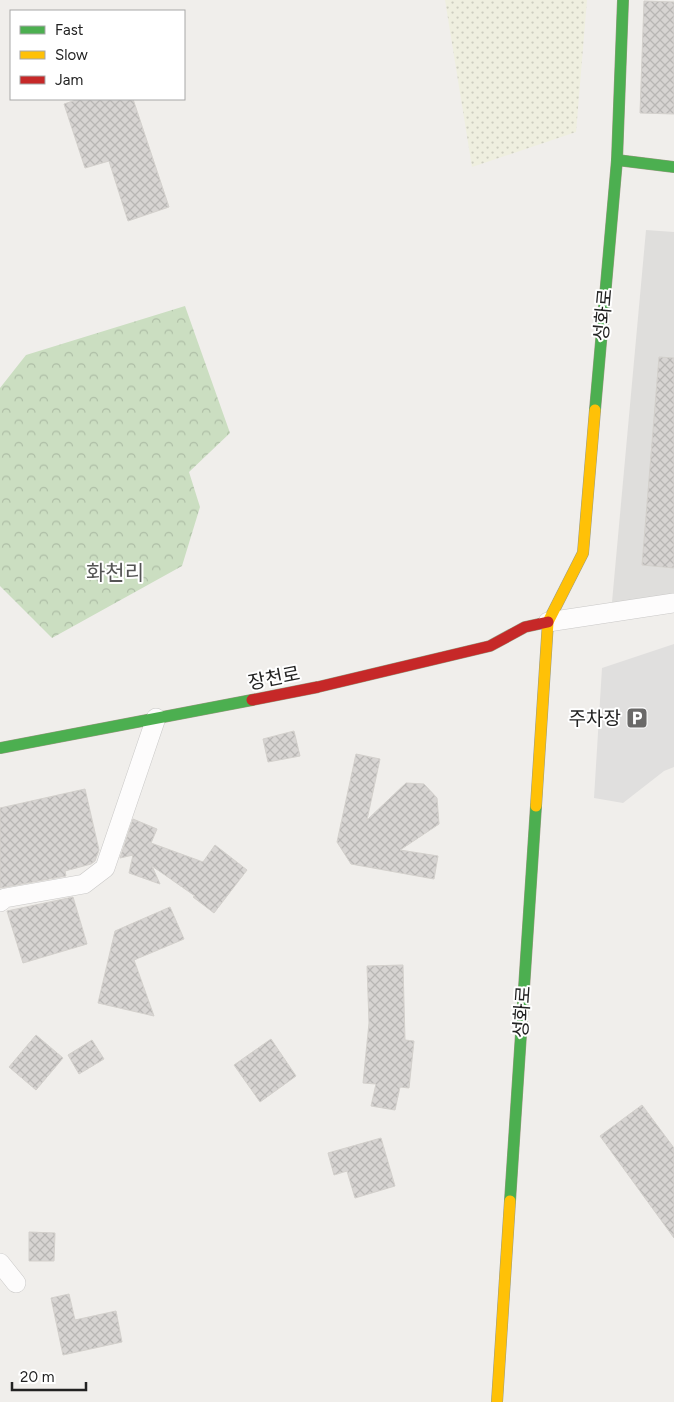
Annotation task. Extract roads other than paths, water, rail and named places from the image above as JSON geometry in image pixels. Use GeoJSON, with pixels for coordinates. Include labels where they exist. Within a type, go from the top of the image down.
{"type":"FeatureCollection","features":[{"type":"Feature","properties":{"kind":"main road","name":"성화로"},"geometry":{"type":"LineString","coordinates":[[496,1402],[548,622],[583,553],[616,160],[623,0]]}},
{"type":"Feature","properties":{"kind":"main road"},"geometry":{"type":"LineString","coordinates":[[616,160],[674,167]]}},
{"type":"Feature","properties":{"kind":"main road","name":"장천로"},"geometry":{"type":"LineString","coordinates":[[0,748],[318,687],[490,646],[525,627],[548,622]]}},
{"type":"Feature","properties":{"kind":"street"},"geometry":{"type":"LineString","coordinates":[[548,622],[674,603]]}},
{"type":"Feature","properties":{"kind":"street"},"geometry":{"type":"LineString","coordinates":[[0,902],[5,898],[39,890],[84,884],[105,868],[156,718]]}},
{"type":"Feature","properties":{"kind":"street"},"geometry":{"type":"LineString","coordinates":[[0,1263],[16,1283]]}},
{"type":"Feature","properties":{"kind":"place","name":"주차장"},"geometry":{"type":"Point","coordinates":[637,718]}},
{"type":"Feature","properties":{"kind":"district","name":"화천리"},"geometry":{"type":"Point","coordinates":[115,572]}}]}
